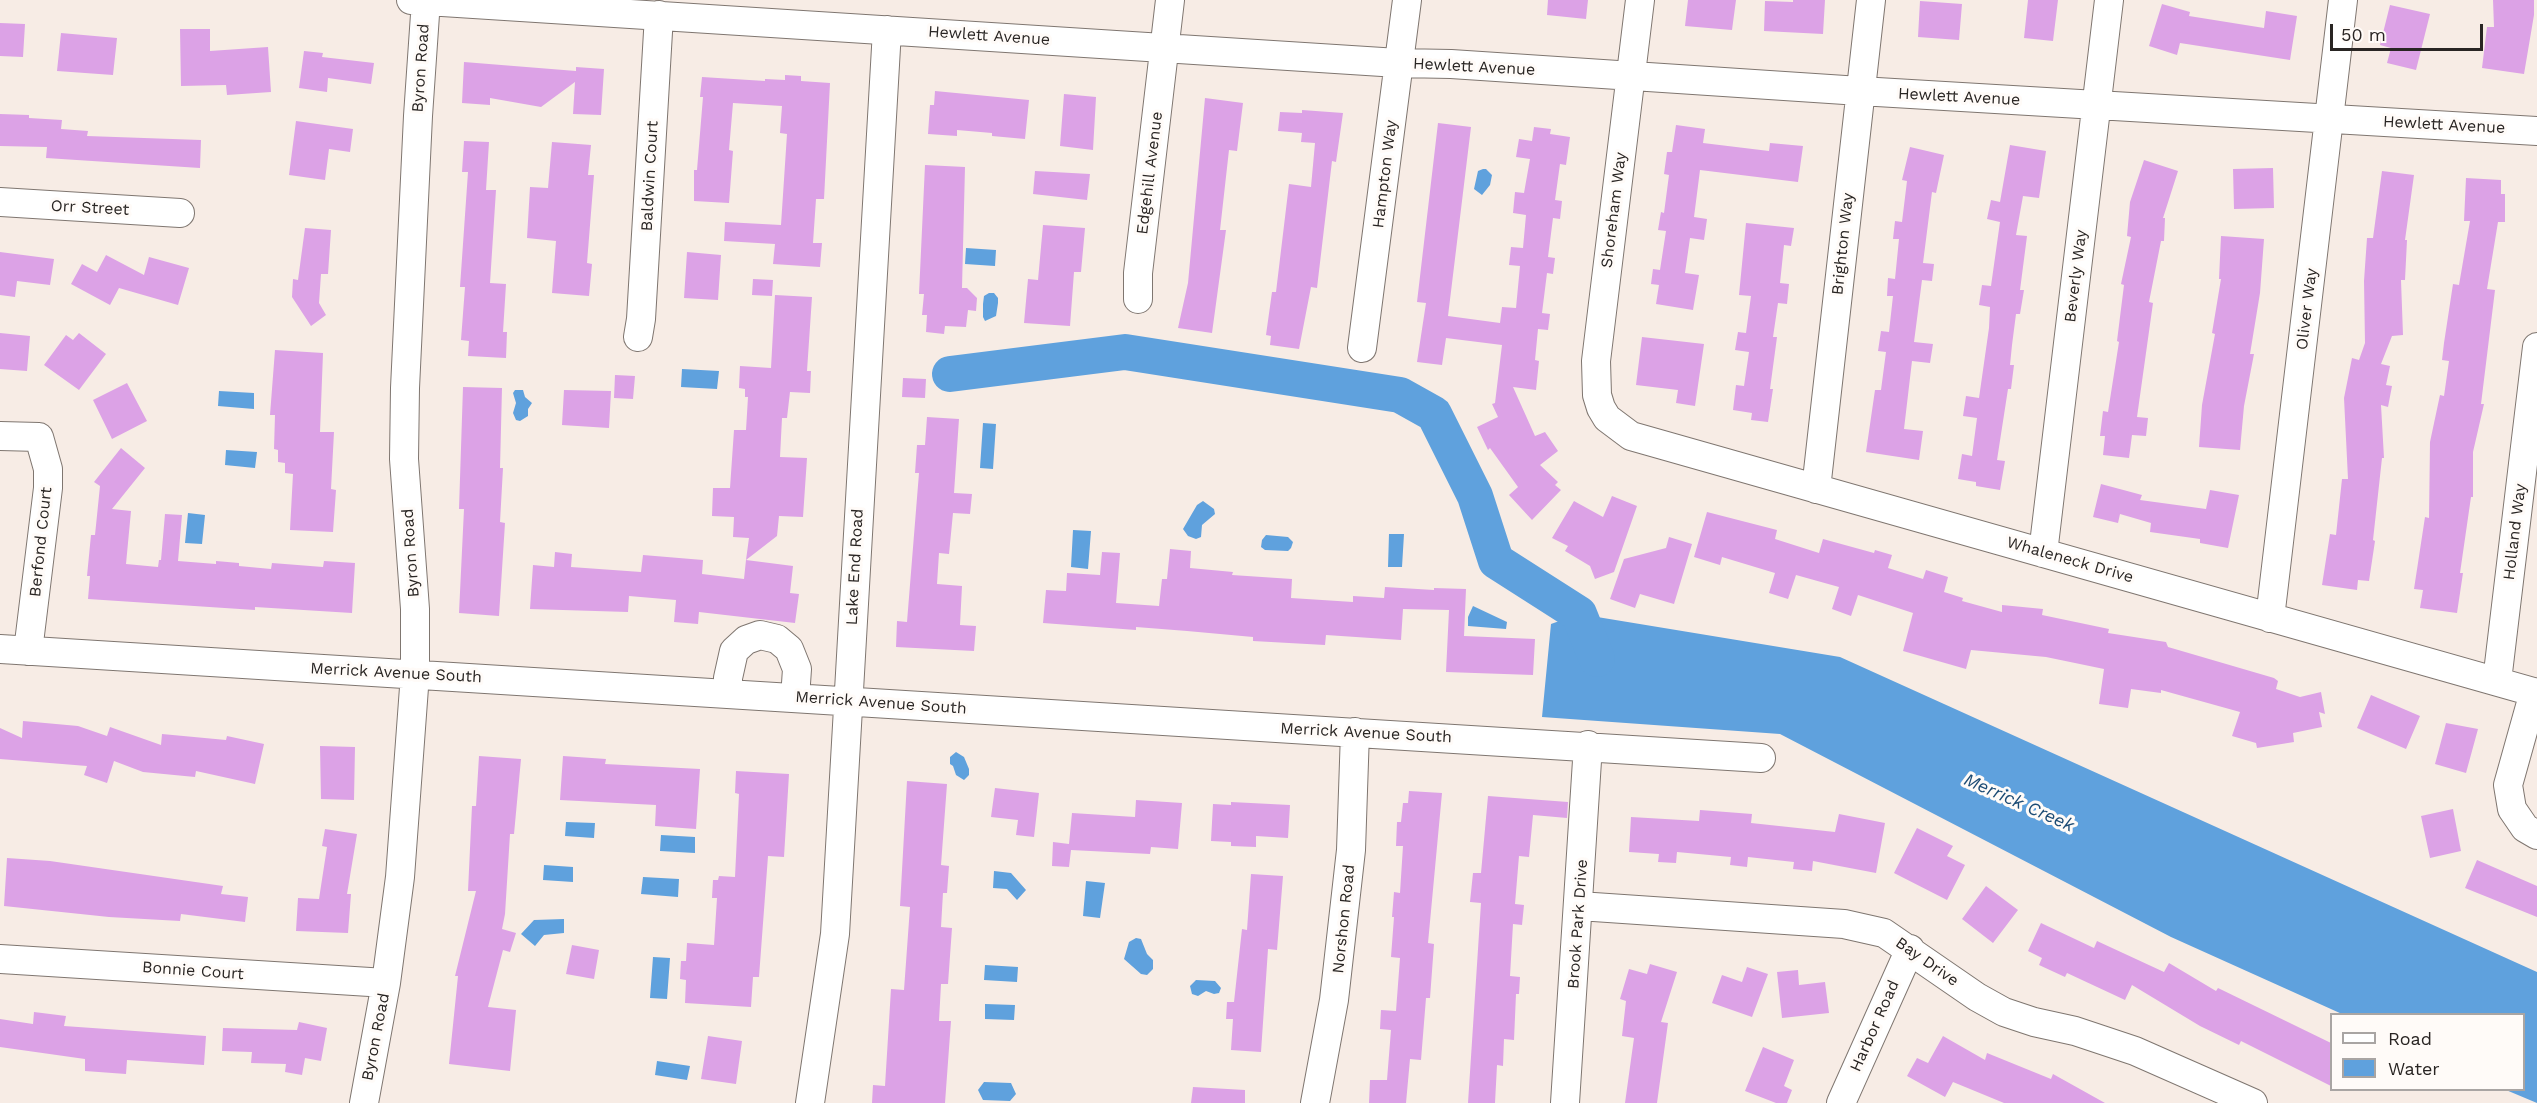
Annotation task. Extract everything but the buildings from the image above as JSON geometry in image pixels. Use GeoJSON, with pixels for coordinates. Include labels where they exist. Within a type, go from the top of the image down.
{"type":"FeatureCollection","features":[{"type":"Feature","properties":{"kind":"street","name":"Hewlett Avenue"},"geometry":{"type":"LineString","coordinates":[[421,0],[1398,63],[1451,64],[2537,131]]}},
{"type":"Feature","properties":{"kind":"street","name":"Byron Road"},"geometry":{"type":"LineString","coordinates":[[364,1103],[386,983],[400,877],[415,674],[415,609],[404,459],[421,0]]}},
{"type":"Feature","properties":{"kind":"street","name":"Edgehill Avenue"},"geometry":{"type":"LineString","coordinates":[[1138,299],[1138,273],[1170,0]]}},
{"type":"Feature","properties":{"kind":"street","name":"Hampton Way"},"geometry":{"type":"LineString","coordinates":[[1362,348],[1407,0]]}},
{"type":"Feature","properties":{"kind":"street","name":"Shoreham Way"},"geometry":{"type":"LineString","coordinates":[[1607,418],[1597,395],[1596,361],[1640,0]]}},
{"type":"Feature","properties":{"kind":"street","name":"Brighton Way"},"geometry":{"type":"LineString","coordinates":[[1816,489],[1871,0]]}},
{"type":"Feature","properties":{"kind":"street","name":"Beverly Way"},"geometry":{"type":"LineString","coordinates":[[2043,553],[2109,0]]}},
{"type":"Feature","properties":{"kind":"street","name":"Oliver Way"},"geometry":{"type":"LineString","coordinates":[[2270,618],[2343,0]]}},
{"type":"Feature","properties":{"kind":"street","name":"Baldwin Court"},"geometry":{"type":"LineString","coordinates":[[638,338],[659,15]]}},
{"type":"Feature","properties":{"kind":"street","name":"Lake End Road"},"geometry":{"type":"LineString","coordinates":[[810,1103],[835,934],[887,30]]}},
{"type":"Feature","properties":{"kind":"street","name":"Orr Street"},"geometry":{"type":"LineString","coordinates":[[0,202],[180,213]]}},
{"type":"Feature","properties":{"kind":"street","name":"Holland Way"},"geometry":{"type":"LineString","coordinates":[[2497,681],[2537,347]]}},
{"type":"Feature","properties":{"kind":"street","name":"Whaleneck Drive"},"geometry":{"type":"LineString","coordinates":[[1607,418],[1631,436],[2535,693]]}},
{"type":"Feature","properties":{"kind":"street","name":"Berfond Court"},"geometry":{"type":"LineString","coordinates":[[0,436],[39,437],[48,469],[48,488],[28,651]]}},
{"type":"Feature","properties":{"kind":"street"},"geometry":{"type":"LineString","coordinates":[[728,692],[728,678],[734,651],[746,640],[760,635],[777,639],[789,650],[797,669],[795,698]]}},
{"type":"Feature","properties":{"kind":"street","name":"Merrick Avenue South"},"geometry":{"type":"LineString","coordinates":[[0,649],[1588,745],[1761,758]]}},
{"type":"Feature","properties":{"kind":"street"},"geometry":{"type":"LineString","coordinates":[[2535,693],[2508,785],[2512,809],[2524,828],[2537,835]]}},
{"type":"Feature","properties":{"kind":"street","name":"Norshon Road"},"geometry":{"type":"LineString","coordinates":[[1315,1103],[1334,1000],[1351,850],[1355,732]]}},
{"type":"Feature","properties":{"kind":"street","name":"Brook Park Drive"},"geometry":{"type":"LineString","coordinates":[[1565,1103],[1588,745]]}},
{"type":"Feature","properties":{"kind":"street","name":"Bay Drive"},"geometry":{"type":"LineString","coordinates":[[1579,906],[1844,924],[1884,933],[1977,997],[2004,1012],[2034,1022],[2075,1031],[2135,1051],[2253,1103]]}},
{"type":"Feature","properties":{"kind":"street","name":"Harbor Road"},"geometry":{"type":"LineString","coordinates":[[1841,1103],[1910,949]]}},
{"type":"Feature","properties":{"kind":"street","name":"Bonnie Court"},"geometry":{"type":"LineString","coordinates":[[0,959],[386,983]]}},
{"type":"Feature","properties":{"kind":"water"},"geometry":{"type":"Polygon","coordinates":[[[1483,169],[1492,175],[1490,185],[1482,195],[1474,189],[1478,171],[1483,169]]]}},
{"type":"Feature","properties":{"kind":"water"},"geometry":{"type":"Polygon","coordinates":[[[966,248],[996,250],[995,266],[965,264],[966,248]]]}},
{"type":"Feature","properties":{"kind":"water"},"geometry":{"type":"Polygon","coordinates":[[[994,293],[998,298],[998,303],[996,316],[985,321],[983,317],[984,296],[994,293]]]}},
{"type":"Feature","properties":{"kind":"water"},"geometry":{"type":"Polygon","coordinates":[[[682,369],[719,371],[717,389],[681,387],[682,369]]]}},
{"type":"Feature","properties":{"kind":"water"},"geometry":{"type":"Polygon","coordinates":[[[515,390],[523,390],[525,397],[532,403],[528,409],[528,416],[520,421],[516,420],[513,413],[516,403],[513,393],[515,390]]]}},
{"type":"Feature","properties":{"kind":"water"},"geometry":{"type":"Polygon","coordinates":[[[219,391],[254,393],[254,409],[218,406],[219,391]]]}},
{"type":"Feature","properties":{"kind":"water"},"geometry":{"type":"Polygon","coordinates":[[[983,423],[996,424],[993,469],[980,468],[983,423]]]}},
{"type":"Feature","properties":{"kind":"water"},"geometry":{"type":"Polygon","coordinates":[[[226,450],[257,452],[255,468],[225,465],[226,450]]]}},
{"type":"Feature","properties":{"kind":"water"},"geometry":{"type":"Polygon","coordinates":[[[1203,501],[1214,509],[1215,514],[1202,525],[1201,537],[1196,539],[1188,536],[1183,529],[1197,505],[1203,501]]]}},
{"type":"Feature","properties":{"kind":"water"},"geometry":{"type":"Polygon","coordinates":[[[188,513],[205,515],[202,544],[185,543],[188,513]]]}},
{"type":"Feature","properties":{"kind":"water"},"geometry":{"type":"Polygon","coordinates":[[[1073,530],[1091,531],[1088,569],[1071,567],[1073,530]]]}},
{"type":"Feature","properties":{"kind":"water"},"geometry":{"type":"Polygon","coordinates":[[[1389,534],[1404,534],[1402,567],[1388,567],[1389,534]]]}},
{"type":"Feature","properties":{"kind":"water"},"geometry":{"type":"Polygon","coordinates":[[[1266,535],[1288,537],[1293,542],[1291,548],[1288,551],[1265,550],[1261,547],[1266,535]]]}},
{"type":"Feature","properties":{"kind":"water"},"geometry":{"type":"Polygon","coordinates":[[[1473,606],[1507,622],[1506,629],[1468,626],[1468,617],[1473,606]]]}},
{"type":"Feature","properties":{"kind":"water","name":"Merrick Creek"},"geometry":{"type":"Polygon","coordinates":[[[1579,614],[1840,657],[2537,972],[2537,1103],[2508,1091],[2525,1091],[2525,1013],[2340,1013],[2171,937],[1780,734],[1542,717],[1551,624],[1579,614]]]}},
{"type":"Feature","properties":{"kind":"water"},"geometry":{"type":"Polygon","coordinates":[[[956,752],[964,757],[969,769],[969,775],[964,780],[956,775],[950,764],[950,757],[956,752]]]}},
{"type":"Feature","properties":{"kind":"water"},"geometry":{"type":"Polygon","coordinates":[[[566,822],[595,823],[594,838],[565,836],[566,822]]]}},
{"type":"Feature","properties":{"kind":"water"},"geometry":{"type":"Polygon","coordinates":[[[661,835],[695,837],[695,853],[660,851],[661,835]]]}},
{"type":"Feature","properties":{"kind":"water"},"geometry":{"type":"Polygon","coordinates":[[[544,865],[573,867],[573,882],[543,880],[544,865]]]}},
{"type":"Feature","properties":{"kind":"water"},"geometry":{"type":"Polygon","coordinates":[[[994,871],[1011,873],[1026,890],[1017,900],[1007,889],[993,888],[994,871]]]}},
{"type":"Feature","properties":{"kind":"water"},"geometry":{"type":"Polygon","coordinates":[[[643,877],[679,879],[678,897],[641,894],[643,877]]]}},
{"type":"Feature","properties":{"kind":"water"},"geometry":{"type":"Polygon","coordinates":[[[1086,881],[1105,883],[1100,918],[1083,916],[1086,881]]]}},
{"type":"Feature","properties":{"kind":"water"},"geometry":{"type":"Polygon","coordinates":[[[564,919],[564,933],[544,935],[535,946],[521,934],[534,920],[564,919]]]}},
{"type":"Feature","properties":{"kind":"water"},"geometry":{"type":"Polygon","coordinates":[[[1136,938],[1141,939],[1147,954],[1153,960],[1153,969],[1147,975],[1141,974],[1124,959],[1129,942],[1136,938]]]}},
{"type":"Feature","properties":{"kind":"water"},"geometry":{"type":"Polygon","coordinates":[[[653,957],[670,958],[667,999],[650,998],[653,957]]]}},
{"type":"Feature","properties":{"kind":"water"},"geometry":{"type":"Polygon","coordinates":[[[985,965],[1018,967],[1017,982],[984,980],[985,965]]]}},
{"type":"Feature","properties":{"kind":"water"},"geometry":{"type":"Polygon","coordinates":[[[1196,980],[1215,981],[1221,988],[1219,993],[1206,991],[1198,996],[1192,994],[1190,986],[1196,980]]]}},
{"type":"Feature","properties":{"kind":"water"},"geometry":{"type":"Polygon","coordinates":[[[985,1004],[1015,1005],[1014,1020],[985,1019],[985,1004]]]}},
{"type":"Feature","properties":{"kind":"water"},"geometry":{"type":"Polygon","coordinates":[[[657,1061],[690,1066],[687,1080],[655,1075],[657,1061]]]}},
{"type":"Feature","properties":{"kind":"water"},"geometry":{"type":"Polygon","coordinates":[[[984,1082],[1011,1083],[1016,1094],[1010,1101],[983,1100],[978,1090],[984,1082]]]}},
{"type":"Feature","properties":{"kind":"waterway"},"geometry":{"type":"LineString","coordinates":[[950,374],[1125,352],[1400,395],[1434,414],[1475,496],[1496,561],[1579,614],[1597,659]]}}]}
